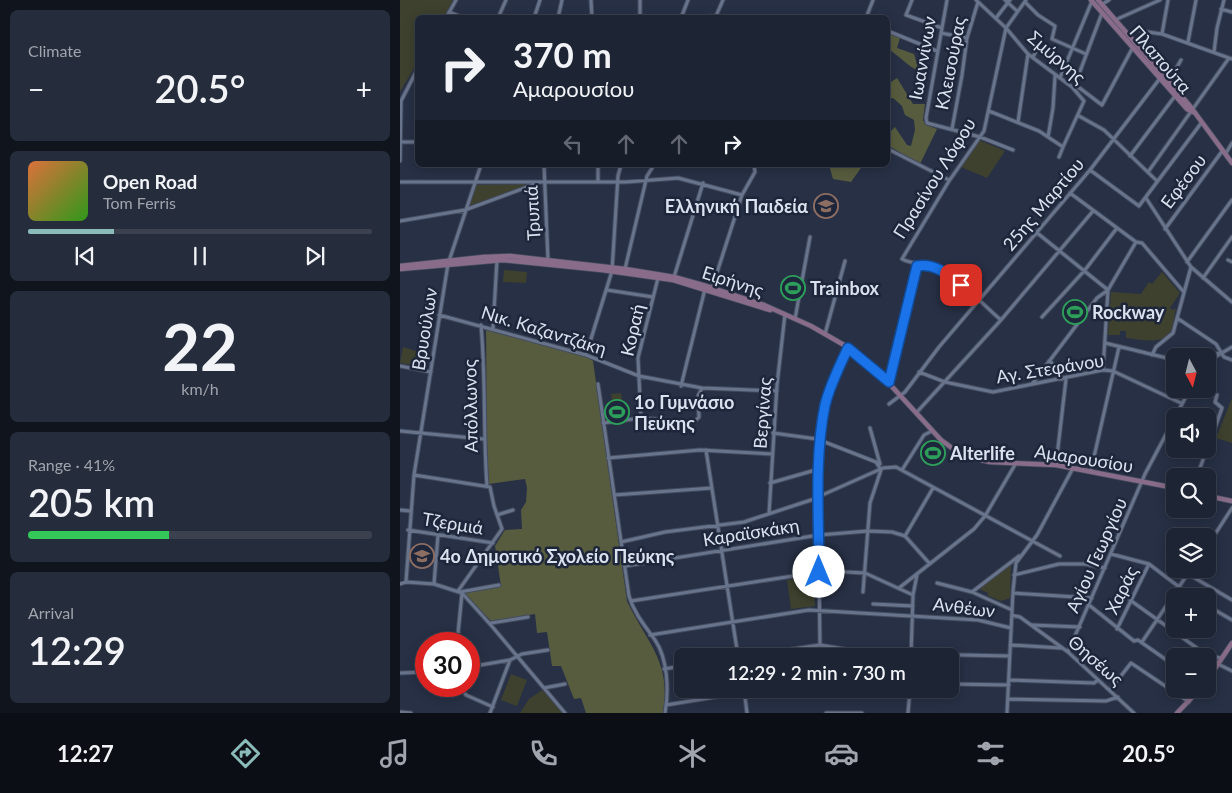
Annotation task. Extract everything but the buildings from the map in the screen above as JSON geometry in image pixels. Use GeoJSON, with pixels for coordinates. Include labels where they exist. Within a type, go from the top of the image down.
{"type":"FeatureCollection","features":[{"type":"Feature","properties":{"kind":"main road","name":"Πλαπούτα"},"geometry":{"type":"LineString","coordinates":[[1094,0],[1102,5],[1133,47],[1142,54]]}},
{"type":"Feature","properties":{"kind":"main road","name":"Πλαπούτα"},"geometry":{"type":"LineString","coordinates":[[1094,0],[1102,13],[1113,21],[1161,76],[1175,96],[1187,109],[1193,112]]}},
{"type":"Feature","properties":{"kind":"main road","name":"Πλαπούτα"},"geometry":{"type":"LineString","coordinates":[[1161,76],[1169,81],[1232,163]]}},
{"type":"Feature","properties":{"kind":"main road","name":"Ειρήνης"},"geometry":{"type":"LineString","coordinates":[[400,266],[503,256],[612,269],[705,288]]}},
{"type":"Feature","properties":{"kind":"main road","name":"Ειρήνης"},"geometry":{"type":"LineString","coordinates":[[400,270],[449,262],[497,260],[625,269],[674,277],[772,310]]}},
{"type":"Feature","properties":{"kind":"main road","name":"Αμαρουσίου"},"geometry":{"type":"LineString","coordinates":[[772,310],[785,314],[848,348],[889,382],[948,447],[964,456],[990,462],[1074,467],[1166,486]]}},
{"type":"Feature","properties":{"kind":"main road"},"geometry":{"type":"LineString","coordinates":[[1216,498],[1232,501]]}},
{"type":"Feature","properties":{"kind":"main road"},"geometry":{"type":"LineString","coordinates":[[1216,667],[1232,642]]}},
{"type":"Feature","properties":{"kind":"main road"},"geometry":{"type":"LineString","coordinates":[[1177,713],[1192,698]]}},
{"type":"Feature","properties":{"kind":"street"},"geometry":{"type":"LineString","coordinates":[[448,15],[456,0]]}},
{"type":"Feature","properties":{"kind":"street"},"geometry":{"type":"LineString","coordinates":[[499,15],[506,0]]}},
{"type":"Feature","properties":{"kind":"street"},"geometry":{"type":"LineString","coordinates":[[535,15],[540,0]]}},
{"type":"Feature","properties":{"kind":"street"},"geometry":{"type":"LineString","coordinates":[[559,15],[562,0]]}},
{"type":"Feature","properties":{"kind":"street"},"geometry":{"type":"LineString","coordinates":[[591,0],[592,15]]}},
{"type":"Feature","properties":{"kind":"street"},"geometry":{"type":"LineString","coordinates":[[640,0],[640,15]]}},
{"type":"Feature","properties":{"kind":"street"},"geometry":{"type":"LineString","coordinates":[[682,15],[688,0]]}},
{"type":"Feature","properties":{"kind":"street"},"geometry":{"type":"LineString","coordinates":[[718,15],[723,0]]}},
{"type":"Feature","properties":{"kind":"street"},"geometry":{"type":"LineString","coordinates":[[867,15],[873,0]]}},
{"type":"Feature","properties":{"kind":"street"},"geometry":{"type":"LineString","coordinates":[[912,0],[906,15],[942,28]]}},
{"type":"Feature","properties":{"kind":"street","name":"Ιωαννίνων"},"geometry":{"type":"LineString","coordinates":[[946,0],[926,120],[931,125],[952,129]]}},
{"type":"Feature","properties":{"kind":"street"},"geometry":{"type":"LineString","coordinates":[[1060,78],[1094,0]]}},
{"type":"Feature","properties":{"kind":"street"},"geometry":{"type":"LineString","coordinates":[[1102,5],[1109,0]]}},
{"type":"Feature","properties":{"kind":"street"},"geometry":{"type":"LineString","coordinates":[[1113,21],[1160,0]]}},
{"type":"Feature","properties":{"kind":"street"},"geometry":{"type":"LineString","coordinates":[[1162,34],[1168,0]]}},
{"type":"Feature","properties":{"kind":"street"},"geometry":{"type":"LineString","coordinates":[[1188,42],[1196,0]]}},
{"type":"Feature","properties":{"kind":"street"},"geometry":{"type":"LineString","coordinates":[[1214,52],[1224,0]]}},
{"type":"Feature","properties":{"kind":"street","name":"Σμύρνης"},"geometry":{"type":"LineString","coordinates":[[977,1],[1006,28],[1028,54],[1084,99],[1079,116],[1059,157]]}},
{"type":"Feature","properties":{"kind":"street","name":"Κλεισούρας"},"geometry":{"type":"LineString","coordinates":[[952,129],[967,38],[977,1]]}},
{"type":"Feature","properties":{"kind":"street"},"geometry":{"type":"LineString","coordinates":[[996,18],[1008,1],[1017,11]]}},
{"type":"Feature","properties":{"kind":"street"},"geometry":{"type":"LineString","coordinates":[[1026,1],[1038,15],[1055,26],[1051,38],[1086,54]]}},
{"type":"Feature","properties":{"kind":"street","name":"Πρασίνου Λόφου"},"geometry":{"type":"LineString","coordinates":[[917,266],[902,259],[949,180],[986,128],[1006,28],[1026,1]]}},
{"type":"Feature","properties":{"kind":"street"},"geometry":{"type":"LineString","coordinates":[[1221,9],[1232,12]]}},
{"type":"Feature","properties":{"kind":"street"},"geometry":{"type":"LineString","coordinates":[[450,12],[457,15]]}},
{"type":"Feature","properties":{"kind":"street"},"geometry":{"type":"LineString","coordinates":[[1102,13],[1076,84],[1100,105],[1104,103],[1133,47]]}},
{"type":"Feature","properties":{"kind":"street"},"geometry":{"type":"LineString","coordinates":[[890,31],[937,51]]}},
{"type":"Feature","properties":{"kind":"street"},"geometry":{"type":"LineString","coordinates":[[1141,32],[1162,34],[1231,58],[1148,172]]}},
{"type":"Feature","properties":{"kind":"street"},"geometry":{"type":"LineString","coordinates":[[940,33],[967,38]]}},
{"type":"Feature","properties":{"kind":"street"},"geometry":{"type":"LineString","coordinates":[[1033,57],[1040,42]]}},
{"type":"Feature","properties":{"kind":"street"},"geometry":{"type":"LineString","coordinates":[[1018,122],[1028,54]]}},
{"type":"Feature","properties":{"kind":"street"},"geometry":{"type":"LineString","coordinates":[[1169,81],[1181,60]]}},
{"type":"Feature","properties":{"kind":"street"},"geometry":{"type":"LineString","coordinates":[[400,161],[401,101],[415,74]]}},
{"type":"Feature","properties":{"kind":"street"},"geometry":{"type":"LineString","coordinates":[[1048,137],[1053,108],[1055,76]]}},
{"type":"Feature","properties":{"kind":"street","name":"25ης Μαρτίου"},"geometry":{"type":"LineString","coordinates":[[902,396],[919,372],[1114,141],[1161,76]]}},
{"type":"Feature","properties":{"kind":"street"},"geometry":{"type":"LineString","coordinates":[[1084,99],[1087,94]]}},
{"type":"Feature","properties":{"kind":"street"},"geometry":{"type":"LineString","coordinates":[[1130,156],[1175,96]]}},
{"type":"Feature","properties":{"kind":"street"},"geometry":{"type":"LineString","coordinates":[[989,111],[1040,130],[1064,146]]}},
{"type":"Feature","properties":{"kind":"street"},"geometry":{"type":"LineString","coordinates":[[1079,116],[1104,130],[1158,181]]}},
{"type":"Feature","properties":{"kind":"street"},"geometry":{"type":"LineString","coordinates":[[1090,170],[1139,206],[1202,122]]}},
{"type":"Feature","properties":{"kind":"street"},"geometry":{"type":"LineString","coordinates":[[952,129],[980,137],[1013,150]]}},
{"type":"Feature","properties":{"kind":"street"},"geometry":{"type":"LineString","coordinates":[[400,142],[415,142]]}},
{"type":"Feature","properties":{"kind":"street","name":"Εφέσου"},"geometry":{"type":"LineString","coordinates":[[1165,229],[1232,143]]}},
{"type":"Feature","properties":{"kind":"street"},"geometry":{"type":"LineString","coordinates":[[890,150],[949,180]]}},
{"type":"Feature","properties":{"kind":"street","name":"Βρυούλων"},"geometry":{"type":"LineString","coordinates":[[406,582],[408,530],[414,475],[449,262],[464,210],[479,167]]}},
{"type":"Feature","properties":{"kind":"street","name":"Τρυπιά"},"geometry":{"type":"LineString","coordinates":[[544,167],[548,260]]}},
{"type":"Feature","properties":{"kind":"street"},"geometry":{"type":"LineString","coordinates":[[598,167],[598,181]]}},
{"type":"Feature","properties":{"kind":"street"},"geometry":{"type":"LineString","coordinates":[[586,354],[612,269],[617,182],[621,167]]}},
{"type":"Feature","properties":{"kind":"street"},"geometry":{"type":"LineString","coordinates":[[625,269],[646,180],[653,167]]}},
{"type":"Feature","properties":{"kind":"street"},"geometry":{"type":"LineString","coordinates":[[711,290],[742,194],[755,172],[754,167]]}},
{"type":"Feature","properties":{"kind":"street"},"geometry":{"type":"LineString","coordinates":[[400,182],[617,182],[678,178],[742,194]]}},
{"type":"Feature","properties":{"kind":"street"},"geometry":{"type":"LineString","coordinates":[[400,221],[464,210],[538,183]]}},
{"type":"Feature","properties":{"kind":"street"},"geometry":{"type":"LineString","coordinates":[[674,277],[703,183]]}},
{"type":"Feature","properties":{"kind":"street"},"geometry":{"type":"LineString","coordinates":[[1070,193],[1136,242],[1142,243],[1183,291]]}},
{"type":"Feature","properties":{"kind":"street"},"geometry":{"type":"LineString","coordinates":[[1146,198],[1191,267],[1232,302]]}},
{"type":"Feature","properties":{"kind":"street"},"geometry":{"type":"LineString","coordinates":[[1187,262],[1232,200]]}},
{"type":"Feature","properties":{"kind":"street"},"geometry":{"type":"LineString","coordinates":[[917,412],[1001,320],[1093,211]]}},
{"type":"Feature","properties":{"kind":"street"},"geometry":{"type":"LineString","coordinates":[[1042,317],[1085,270],[1117,228]]}},
{"type":"Feature","properties":{"kind":"street"},"geometry":{"type":"LineString","coordinates":[[1036,232],[1108,290]]}},
{"type":"Feature","properties":{"kind":"street"},"geometry":{"type":"LineString","coordinates":[[1203,278],[1232,237]]}},
{"type":"Feature","properties":{"kind":"street"},"geometry":{"type":"LineString","coordinates":[[795,319],[810,238]]}},
{"type":"Feature","properties":{"kind":"street"},"geometry":{"type":"LineString","coordinates":[[1032,385],[1097,298],[1108,290],[1136,242]]}},
{"type":"Feature","properties":{"kind":"street"},"geometry":{"type":"LineString","coordinates":[[493,328],[497,260]]}},
{"type":"Feature","properties":{"kind":"street"},"geometry":{"type":"LineString","coordinates":[[1228,260],[1232,262]]}},
{"type":"Feature","properties":{"kind":"street"},"geometry":{"type":"LineString","coordinates":[[825,334],[845,261]]}},
{"type":"Feature","properties":{"kind":"street"},"geometry":{"type":"LineString","coordinates":[[889,382],[917,266],[924,264],[942,270],[1001,320]]}},
{"type":"Feature","properties":{"kind":"street"},"geometry":{"type":"LineString","coordinates":[[1152,355],[1156,347],[1173,334],[1191,267]]}},
{"type":"Feature","properties":{"kind":"street","name":"Κοραή"},"geometry":{"type":"LineString","coordinates":[[641,418],[638,358],[658,278]]}},
{"type":"Feature","properties":{"kind":"street"},"geometry":{"type":"LineString","coordinates":[[682,386],[705,288]]}},
{"type":"Feature","properties":{"kind":"street"},"geometry":{"type":"LineString","coordinates":[[606,290],[653,297]]}},
{"type":"Feature","properties":{"kind":"street"},"geometry":{"type":"LineString","coordinates":[[1103,370],[1108,290]]}},
{"type":"Feature","properties":{"kind":"street","name":"Βεργίνας"},"geometry":{"type":"LineString","coordinates":[[769,514],[773,433],[785,314]]}},
{"type":"Feature","properties":{"kind":"street","name":"Νικ. Καζαντζάκη"},"geometry":{"type":"LineString","coordinates":[[440,315],[586,354],[639,376],[682,386],[702,388]]}},
{"type":"Feature","properties":{"kind":"street"},"geometry":{"type":"LineString","coordinates":[[1177,318],[1216,344],[1228,360],[1232,360]]}},
{"type":"Feature","properties":{"kind":"street","name":"Απόλλωνος"},"geometry":{"type":"LineString","coordinates":[[481,325],[485,373],[483,439],[487,486]]}},
{"type":"Feature","properties":{"kind":"street"},"geometry":{"type":"LineString","coordinates":[[1105,343],[1166,358]]}},
{"type":"Feature","properties":{"kind":"street"},"geometry":{"type":"LineString","coordinates":[[1090,470],[1119,347]]}},
{"type":"Feature","properties":{"kind":"street"},"geometry":{"type":"LineString","coordinates":[[820,644],[818,497],[821,440],[828,395],[848,348]]}},
{"type":"Feature","properties":{"kind":"street"},"geometry":{"type":"LineString","coordinates":[[1216,356],[1232,348]]}},
{"type":"Feature","properties":{"kind":"street"},"geometry":{"type":"LineString","coordinates":[[1216,354],[1222,353]]}},
{"type":"Feature","properties":{"kind":"street"},"geometry":{"type":"LineString","coordinates":[[1049,361],[1060,370],[1064,379],[1056,465]]}},
{"type":"Feature","properties":{"kind":"street"},"geometry":{"type":"LineString","coordinates":[[400,366],[431,372]]}},
{"type":"Feature","properties":{"kind":"street","name":"Αγ. Στεφάνου"},"geometry":{"type":"LineString","coordinates":[[919,372],[945,382],[993,392],[1103,370],[1113,372],[1181,403]]}},
{"type":"Feature","properties":{"kind":"street"},"geometry":{"type":"LineString","coordinates":[[598,384],[631,601],[661,653],[664,668],[665,713]]}},
{"type":"Feature","properties":{"kind":"street"},"geometry":{"type":"LineString","coordinates":[[603,423],[641,418],[694,422],[699,417],[698,396],[702,388],[777,391]]}},
{"type":"Feature","properties":{"kind":"street"},"geometry":{"type":"LineString","coordinates":[[1216,424],[1222,408],[1215,402],[1217,395]]}},
{"type":"Feature","properties":{"kind":"street"},"geometry":{"type":"LineString","coordinates":[[889,404],[902,396]]}},
{"type":"Feature","properties":{"kind":"street","name":"Αγίου Γεωργίου"},"geometry":{"type":"LineString","coordinates":[[1068,652],[1143,481],[1184,398]]}},
{"type":"Feature","properties":{"kind":"street"},"geometry":{"type":"LineString","coordinates":[[863,592],[870,503],[881,470],[870,428]]}},
{"type":"Feature","properties":{"kind":"street"},"geometry":{"type":"LineString","coordinates":[[400,431],[483,439]]}},
{"type":"Feature","properties":{"kind":"street"},"geometry":{"type":"LineString","coordinates":[[902,470],[924,435],[932,431]]}},
{"type":"Feature","properties":{"kind":"street"},"geometry":{"type":"LineString","coordinates":[[773,433],[821,440],[880,465]]}},
{"type":"Feature","properties":{"kind":"street"},"geometry":{"type":"LineString","coordinates":[[608,458],[661,452],[706,450],[772,454]]}},
{"type":"Feature","properties":{"kind":"street"},"geometry":{"type":"LineString","coordinates":[[706,450],[737,648]]}},
{"type":"Feature","properties":{"kind":"street"},"geometry":{"type":"LineString","coordinates":[[1010,463],[1011,472]]}},
{"type":"Feature","properties":{"kind":"street"},"geometry":{"type":"LineString","coordinates":[[898,588],[974,529],[985,516],[1016,463]]}},
{"type":"Feature","properties":{"kind":"street"},"geometry":{"type":"LineString","coordinates":[[621,542],[665,532],[744,522],[818,497],[881,470],[896,467],[1060,556]]}},
{"type":"Feature","properties":{"kind":"street"},"geometry":{"type":"LineString","coordinates":[[972,592],[1020,556],[1032,542],[1074,467]]}},
{"type":"Feature","properties":{"kind":"street"},"geometry":{"type":"LineString","coordinates":[[770,483],[819,469]]}},
{"type":"Feature","properties":{"kind":"street"},"geometry":{"type":"LineString","coordinates":[[414,475],[490,487],[497,515],[502,526],[501,533],[460,592],[458,632]]}},
{"type":"Feature","properties":{"kind":"street"},"geometry":{"type":"LineString","coordinates":[[614,495],[712,488]]}},
{"type":"Feature","properties":{"kind":"street"},"geometry":{"type":"LineString","coordinates":[[930,564],[905,536],[933,488]]}},
{"type":"Feature","properties":{"kind":"street"},"geometry":{"type":"LineString","coordinates":[[1216,533],[1232,508]]}},
{"type":"Feature","properties":{"kind":"street"},"geometry":{"type":"LineString","coordinates":[[400,510],[410,511]]}},
{"type":"Feature","properties":{"kind":"street"},"geometry":{"type":"LineString","coordinates":[[497,515],[513,510]]}},
{"type":"Feature","properties":{"kind":"street","name":"Τζερμιά"},"geometry":{"type":"LineString","coordinates":[[408,530],[493,544]]}},
{"type":"Feature","properties":{"kind":"street","name":"Καραϊσκάκη"},"geometry":{"type":"LineString","coordinates":[[625,566],[819,535],[868,531],[892,532],[905,536]]}},
{"type":"Feature","properties":{"kind":"street"},"geometry":{"type":"LineString","coordinates":[[434,584],[438,535]]}},
{"type":"Feature","properties":{"kind":"street"},"geometry":{"type":"LineString","coordinates":[[1111,554],[1149,564],[1179,588],[1185,578]]}},
{"type":"Feature","properties":{"kind":"street"},"geometry":{"type":"LineString","coordinates":[[1007,713],[1014,575],[1020,556]]}},
{"type":"Feature","properties":{"kind":"street"},"geometry":{"type":"LineString","coordinates":[[1014,575],[1058,564],[1085,564],[1105,568]]}},
{"type":"Feature","properties":{"kind":"street","name":"Χαράς"},"geometry":{"type":"LineString","coordinates":[[1117,629],[1149,564]]}},
{"type":"Feature","properties":{"kind":"street"},"geometry":{"type":"LineString","coordinates":[[631,601],[819,572],[864,573],[913,595]]}},
{"type":"Feature","properties":{"kind":"street"},"geometry":{"type":"LineString","coordinates":[[911,648],[913,595],[917,575]]}},
{"type":"Feature","properties":{"kind":"street"},"geometry":{"type":"LineString","coordinates":[[1195,578],[1232,600]]}},
{"type":"Feature","properties":{"kind":"street"},"geometry":{"type":"LineString","coordinates":[[400,584],[406,582],[434,584],[460,592],[499,585]]}},
{"type":"Feature","properties":{"kind":"street"},"geometry":{"type":"LineString","coordinates":[[937,583],[972,592],[1012,610]]}},
{"type":"Feature","properties":{"kind":"street"},"geometry":{"type":"LineString","coordinates":[[460,592],[518,656],[565,713]]}},
{"type":"Feature","properties":{"kind":"street"},"geometry":{"type":"LineString","coordinates":[[1013,594],[1092,598]]}},
{"type":"Feature","properties":{"kind":"street"},"geometry":{"type":"LineString","coordinates":[[1130,600],[1208,656],[1222,658]]}},
{"type":"Feature","properties":{"kind":"street"},"geometry":{"type":"LineString","coordinates":[[873,604],[913,606]]}},
{"type":"Feature","properties":{"kind":"street"},"geometry":{"type":"LineString","coordinates":[[1089,605],[1117,629],[1134,641],[1142,642],[1166,659]]}},
{"type":"Feature","properties":{"kind":"street"},"geometry":{"type":"LineString","coordinates":[[1142,642],[1166,608]]}},
{"type":"Feature","properties":{"kind":"street","name":"Ανθέων"},"geometry":{"type":"LineString","coordinates":[[650,635],[819,610],[978,620],[1011,628]]}},
{"type":"Feature","properties":{"kind":"street"},"geometry":{"type":"LineString","coordinates":[[1216,611],[1232,620]]}},
{"type":"Feature","properties":{"kind":"street","name":"Θησέως"},"geometry":{"type":"LineString","coordinates":[[1012,615],[1020,617],[1031,624],[1068,652],[1134,713]]}},
{"type":"Feature","properties":{"kind":"street"},"geometry":{"type":"LineString","coordinates":[[490,624],[528,617]]}},
{"type":"Feature","properties":{"kind":"street"},"geometry":{"type":"LineString","coordinates":[[1031,624],[1080,627]]}},
{"type":"Feature","properties":{"kind":"street"},"geometry":{"type":"LineString","coordinates":[[795,648],[820,644],[840,648]]}},
{"type":"Feature","properties":{"kind":"street"},"geometry":{"type":"LineString","coordinates":[[1010,645],[1062,648]]}},
{"type":"Feature","properties":{"kind":"street"},"geometry":{"type":"LineString","coordinates":[[480,665],[510,660],[518,656],[548,650]]}},
{"type":"Feature","properties":{"kind":"street"},"geometry":{"type":"LineString","coordinates":[[959,655],[1010,656]]}},
{"type":"Feature","properties":{"kind":"street"},"geometry":{"type":"LineString","coordinates":[[469,697],[492,711],[510,660]]}},
{"type":"Feature","properties":{"kind":"street"},"geometry":{"type":"LineString","coordinates":[[1110,690],[1129,664],[1133,664],[1189,702]]}},
{"type":"Feature","properties":{"kind":"street"},"geometry":{"type":"LineString","coordinates":[[1218,664],[1232,671]]}},
{"type":"Feature","properties":{"kind":"street"},"geometry":{"type":"LineString","coordinates":[[664,668],[674,667]]}},
{"type":"Feature","properties":{"kind":"street"},"geometry":{"type":"LineString","coordinates":[[400,673],[415,672]]}},
{"type":"Feature","properties":{"kind":"street"},"geometry":{"type":"LineString","coordinates":[[1009,680],[1094,683],[1098,680]]}},
{"type":"Feature","properties":{"kind":"street"},"geometry":{"type":"LineString","coordinates":[[543,688],[565,684]]}},
{"type":"Feature","properties":{"kind":"street"},"geometry":{"type":"LineString","coordinates":[[959,684],[1009,685]]}},
{"type":"Feature","properties":{"kind":"street"},"geometry":{"type":"LineString","coordinates":[[1008,699],[1106,700],[1118,697]]}},
{"type":"Feature","properties":{"kind":"street"},"geometry":{"type":"LineString","coordinates":[[666,705],[702,698]]}},
{"type":"Feature","properties":{"kind":"street"},"geometry":{"type":"LineString","coordinates":[[745,698],[747,713]]}},
{"type":"Feature","properties":{"kind":"street"},"geometry":{"type":"LineString","coordinates":[[908,713],[909,698]]}},
{"type":"Feature","properties":{"kind":"street"},"geometry":{"type":"LineString","coordinates":[[400,712],[411,713]]}},
{"type":"Feature","properties":{"kind":"street"},"geometry":{"type":"LineString","coordinates":[[827,713],[862,713]]}},
{"type":"Feature","properties":{"kind":"green space"},"geometry":{"type":"Polygon","coordinates":[[[400,0],[453,0],[445,15],[415,15],[415,66],[400,92],[400,0]]]}},
{"type":"Feature","properties":{"kind":"green space"},"geometry":{"type":"Polygon","coordinates":[[[890,34],[900,38],[897,48],[914,54],[919,71],[911,66],[890,50],[890,34]]]}},
{"type":"Feature","properties":{"kind":"green space"},"geometry":{"type":"Polygon","coordinates":[[[897,78],[913,104],[925,104],[923,120],[926,125],[937,129],[920,164],[890,147],[890,132],[895,127],[907,145],[911,146],[915,130],[914,120],[905,115],[902,106],[893,98],[890,98],[890,83],[897,78]]]}},
{"type":"Feature","properties":{"kind":"green space"},"geometry":{"type":"Polygon","coordinates":[[[979,140],[1005,151],[987,178],[961,167],[979,140]]]}},
{"type":"Feature","properties":{"kind":"green space"},"geometry":{"type":"Polygon","coordinates":[[[830,167],[862,167],[851,182],[833,179],[830,167]]]}},
{"type":"Feature","properties":{"kind":"green space"},"geometry":{"type":"Polygon","coordinates":[[[530,184],[469,206],[476,185],[530,184]]]}},
{"type":"Feature","properties":{"kind":"green space"},"geometry":{"type":"Polygon","coordinates":[[[504,270],[527,272],[526,283],[503,282],[504,270]]]}},
{"type":"Feature","properties":{"kind":"green space"},"geometry":{"type":"Polygon","coordinates":[[[1162,272],[1180,293],[1170,308],[1173,310],[1176,308],[1172,328],[1168,336],[1157,340],[1126,338],[1126,331],[1120,331],[1120,335],[1108,335],[1111,292],[1141,294],[1149,282],[1152,284],[1162,272]]]}},
{"type":"Feature","properties":{"kind":"green space"},"geometry":{"type":"Polygon","coordinates":[[[486,329],[584,355],[593,361],[627,601],[656,653],[661,666],[665,695],[663,713],[586,713],[581,698],[574,699],[561,666],[552,666],[547,632],[537,633],[535,614],[491,621],[464,593],[501,586],[495,546],[505,530],[522,529],[521,510],[526,502],[527,488],[525,479],[489,484],[486,329]]]}},
{"type":"Feature","properties":{"kind":"green space"},"geometry":{"type":"Polygon","coordinates":[[[403,347],[422,353],[419,366],[400,363],[403,347]]]}},
{"type":"Feature","properties":{"kind":"green space"},"geometry":{"type":"Polygon","coordinates":[[[621,393],[625,415],[610,417],[609,409],[613,409],[611,394],[621,393]]]}},
{"type":"Feature","properties":{"kind":"green space"},"geometry":{"type":"Polygon","coordinates":[[[1232,398],[1232,443],[1216,438],[1232,398]]]}},
{"type":"Feature","properties":{"kind":"green space"},"geometry":{"type":"Polygon","coordinates":[[[1011,564],[1010,598],[1001,601],[988,596],[988,593],[979,589],[975,592],[1011,564]]]}},
{"type":"Feature","properties":{"kind":"green space"},"geometry":{"type":"Polygon","coordinates":[[[813,577],[815,606],[791,609],[787,580],[813,577]]]}},
{"type":"Feature","properties":{"kind":"green space"},"geometry":{"type":"Polygon","coordinates":[[[511,674],[527,680],[517,706],[501,700],[511,674]]]}},
{"type":"Feature","properties":{"kind":"green space"},"geometry":{"type":"Polygon","coordinates":[[[542,690],[563,713],[520,713],[529,699],[542,690]]]}},
{"type":"Feature","properties":{"kind":"place","name":"Ελληνική Παιδεία"},"geometry":{"type":"Point","coordinates":[826,206]}},
{"type":"Feature","properties":{"kind":"place","name":"Trainbox"},"geometry":{"type":"Point","coordinates":[793,288]}},
{"type":"Feature","properties":{"kind":"place","name":"Rockway"},"geometry":{"type":"Point","coordinates":[1075,312]}},
{"type":"Feature","properties":{"kind":"place","name":"1ο Γυμνάσιο Πεύκης"},"geometry":{"type":"Point","coordinates":[617,412]}},
{"type":"Feature","properties":{"kind":"place","name":"Alterlife"},"geometry":{"type":"Point","coordinates":[933,453]}},
{"type":"Feature","properties":{"kind":"place","name":"4o Δημοτικό Σχολείο Πεύκης"},"geometry":{"type":"Point","coordinates":[422,556]}},
{"type":"Feature","properties":{"kind":"route"},"geometry":{"type":"LineString","coordinates":[[819,572],[819,469],[826,405],[836,371],[848,348],[874,367],[889,382],[917,266],[924,264],[942,270],[961,285]]}}]}
